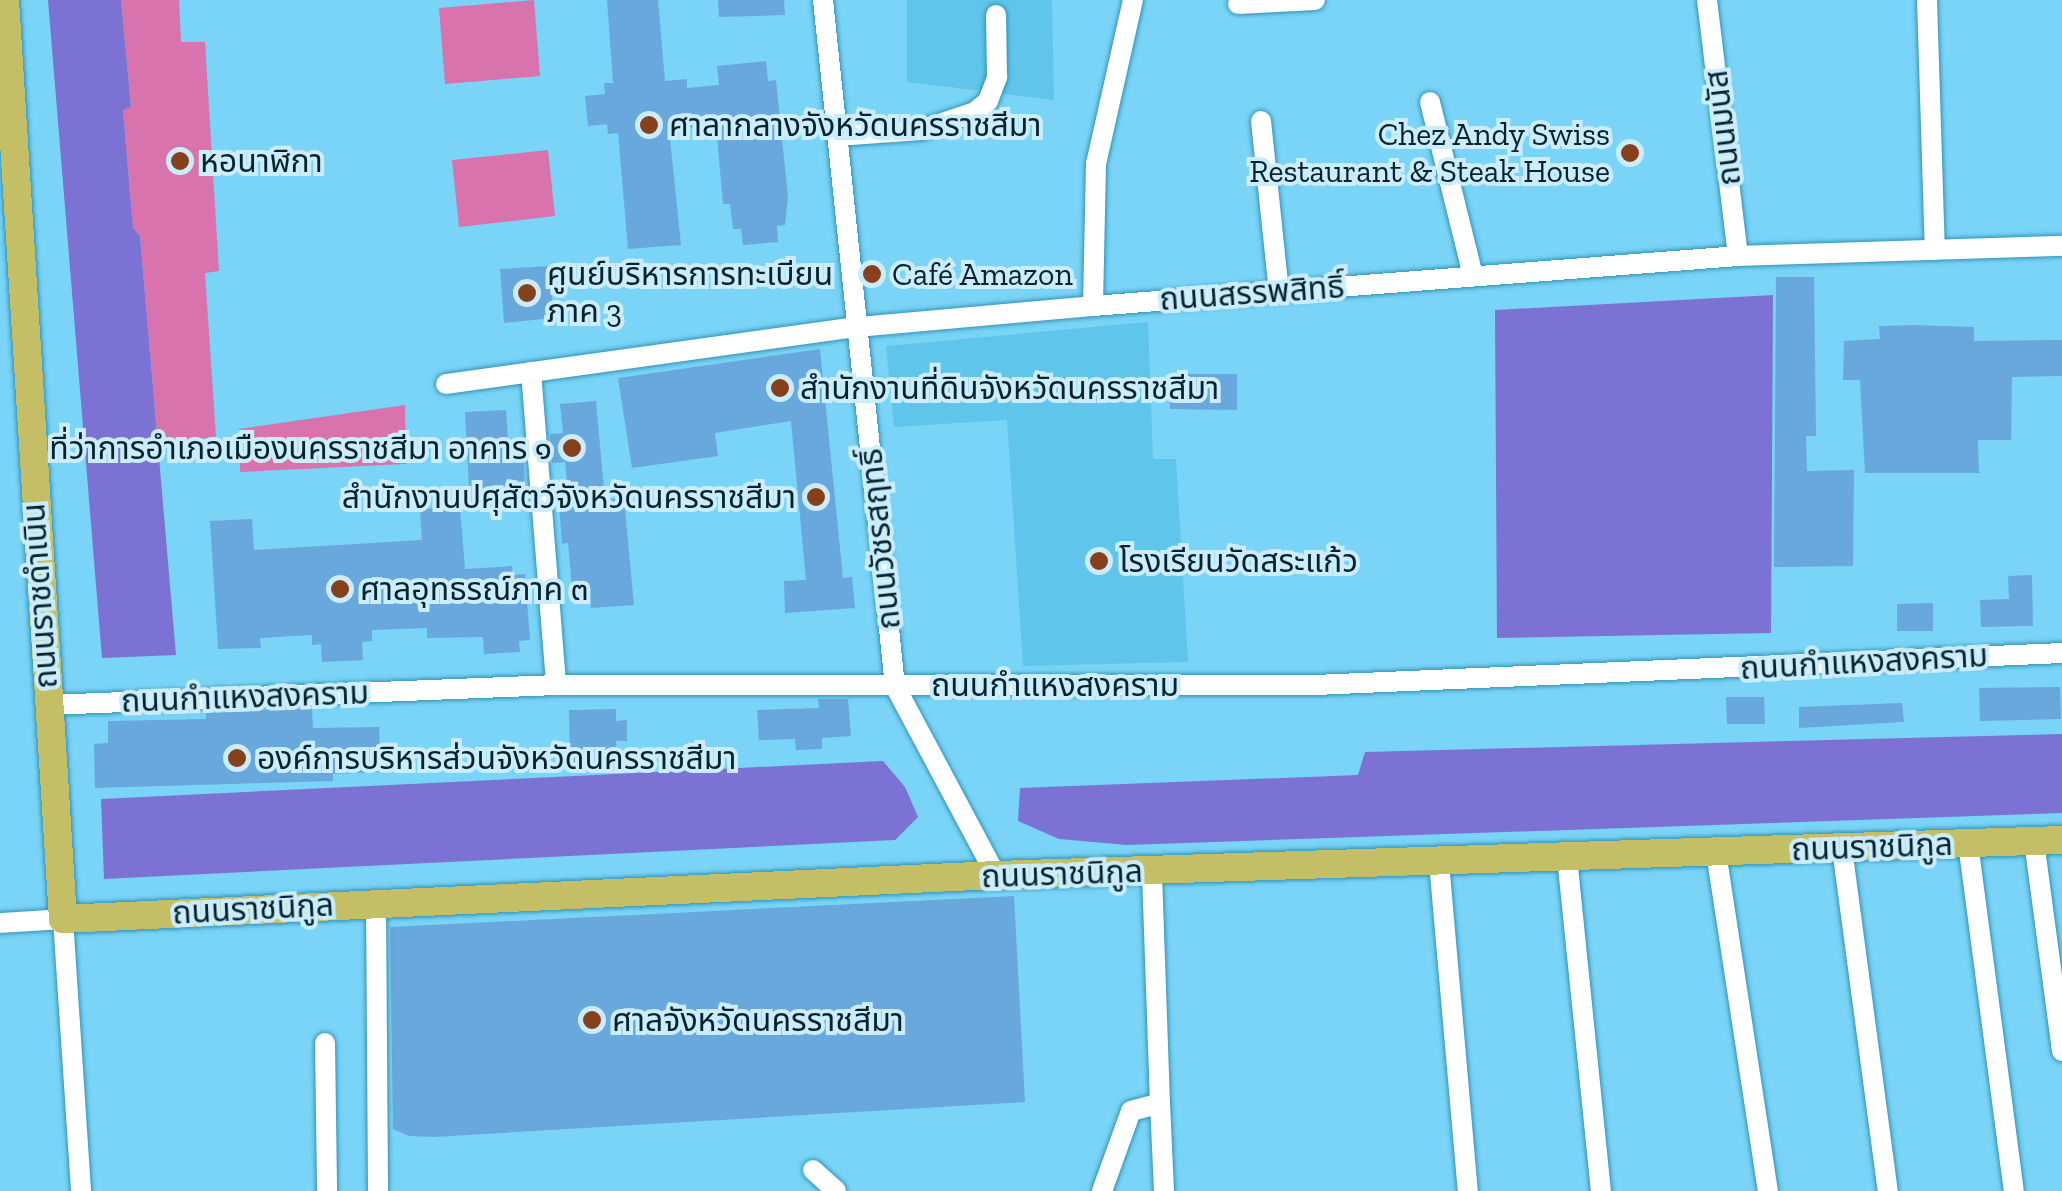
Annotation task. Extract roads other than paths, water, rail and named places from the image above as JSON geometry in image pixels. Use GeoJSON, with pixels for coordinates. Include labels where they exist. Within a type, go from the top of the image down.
{"type":"FeatureCollection","features":[{"type":"Feature","properties":{"kind":"main road","name":"ถนนราชดำเนิน"},"geometry":{"type":"LineString","coordinates":[[4,0],[62,919]]}},
{"type":"Feature","properties":{"kind":"main road","name":"ถนนราชนิกูล"},"geometry":{"type":"LineString","coordinates":[[62,919],[996,875],[2062,840]]}},
{"type":"Feature","properties":{"kind":"street","name":"ถนนวัชรสฤทธิ์"},"geometry":{"type":"LineString","coordinates":[[823,0],[895,686],[996,875]]}},
{"type":"Feature","properties":{"kind":"street"},"geometry":{"type":"LineString","coordinates":[[1093,306],[1096,164],[1133,0]]}},
{"type":"Feature","properties":{"kind":"street"},"geometry":{"type":"LineString","coordinates":[[1238,4],[1315,0]]}},
{"type":"Feature","properties":{"kind":"street","name":"ถนนมนัส"},"geometry":{"type":"LineString","coordinates":[[1707,0],[1738,256]]}},
{"type":"Feature","properties":{"kind":"street"},"geometry":{"type":"LineString","coordinates":[[1927,0],[1935,250]]}},
{"type":"Feature","properties":{"kind":"street"},"geometry":{"type":"LineString","coordinates":[[838,136],[922,130],[975,112],[988,101],[997,77],[996,16]]}},
{"type":"Feature","properties":{"kind":"street"},"geometry":{"type":"LineString","coordinates":[[1430,102],[1473,276]]}},
{"type":"Feature","properties":{"kind":"street"},"geometry":{"type":"LineString","coordinates":[[1262,121],[1279,292]]}},
{"type":"Feature","properties":{"kind":"street","name":"ถนนสรรพสิทธิ์"},"geometry":{"type":"LineString","coordinates":[[446,384],[858,327],[1093,306],[1738,256],[2062,246]]}},
{"type":"Feature","properties":{"kind":"street"},"geometry":{"type":"LineString","coordinates":[[531,372],[556,685]]}},
{"type":"Feature","properties":{"kind":"street","name":"ถนนกำแหงสงคราม"},"geometry":{"type":"LineString","coordinates":[[48,705],[556,685],[1334,684],[2062,653]]}},
{"type":"Feature","properties":{"kind":"street"},"geometry":{"type":"LineString","coordinates":[[2034,841],[2062,1051]]}},
{"type":"Feature","properties":{"kind":"street"},"geometry":{"type":"LineString","coordinates":[[1968,843],[2014,1191]]}},
{"type":"Feature","properties":{"kind":"street"},"geometry":{"type":"LineString","coordinates":[[1842,848],[1888,1191]]}},
{"type":"Feature","properties":{"kind":"street"},"geometry":{"type":"LineString","coordinates":[[1716,852],[1768,1191]]}},
{"type":"Feature","properties":{"kind":"street"},"geometry":{"type":"LineString","coordinates":[[1566,857],[1601,1191]]}},
{"type":"Feature","properties":{"kind":"street"},"geometry":{"type":"LineString","coordinates":[[1439,862],[1468,1191]]}},
{"type":"Feature","properties":{"kind":"street"},"geometry":{"type":"LineString","coordinates":[[1152,872],[1164,1191]]}},
{"type":"Feature","properties":{"kind":"street"},"geometry":{"type":"LineString","coordinates":[[376,903],[378,1191]]}},
{"type":"Feature","properties":{"kind":"street"},"geometry":{"type":"LineString","coordinates":[[0,924],[62,919]]}},
{"type":"Feature","properties":{"kind":"street","name":"ถนนราชดำเนิน"},"geometry":{"type":"LineString","coordinates":[[62,919],[81,1191]]}},
{"type":"Feature","properties":{"kind":"street"},"geometry":{"type":"LineString","coordinates":[[324,1044],[327,1191]]}},
{"type":"Feature","properties":{"kind":"street"},"geometry":{"type":"LineString","coordinates":[[1102,1191],[1132,1111],[1160,1103]]}},
{"type":"Feature","properties":{"kind":"street"},"geometry":{"type":"LineString","coordinates":[[813,1170],[836,1191]]}},
{"type":"Feature","properties":{"kind":"place","name":"ศาลากลางจังหวัดนครราชสีมา"},"geometry":{"type":"Point","coordinates":[649,125]}},
{"type":"Feature","properties":{"kind":"place","name":"Chez Andy Swiss Restaurant & Steak House"},"geometry":{"type":"Point","coordinates":[1630,153]}},
{"type":"Feature","properties":{"kind":"place","name":"หอนาฬิกา"},"geometry":{"type":"Point","coordinates":[180,161]}},
{"type":"Feature","properties":{"kind":"place","name":"Café Amazon"},"geometry":{"type":"Point","coordinates":[872,274]}},
{"type":"Feature","properties":{"kind":"place","name":"ศูนย์บริหารการทะเบียน ภาค 3"},"geometry":{"type":"Point","coordinates":[527,293]}},
{"type":"Feature","properties":{"kind":"place","name":"สำนักงานที่ดินจังหวัดนครราชสีมา"},"geometry":{"type":"Point","coordinates":[780,388]}},
{"type":"Feature","properties":{"kind":"place","name":"ที่ว่าการอำเภอเมืองนครราชสีมา อาคาร ๑"},"geometry":{"type":"Point","coordinates":[572,448]}},
{"type":"Feature","properties":{"kind":"place","name":"สำนักงานปศุสัตว์จังหวัดนครราชสีมา"},"geometry":{"type":"Point","coordinates":[816,497]}},
{"type":"Feature","properties":{"kind":"place","name":"โรงเรียนวัดสระแก้ว"},"geometry":{"type":"Point","coordinates":[1099,561]}},
{"type":"Feature","properties":{"kind":"place","name":"ศาลอุทธรณ์ภาค ๓"},"geometry":{"type":"Point","coordinates":[340,589]}},
{"type":"Feature","properties":{"kind":"place","name":"องค์การบริหารส่วนจังหวัดนครราชสีมา"},"geometry":{"type":"Point","coordinates":[237,758]}},
{"type":"Feature","properties":{"kind":"place","name":"ศาลจังหวัดนครราชสีมา"},"geometry":{"type":"Point","coordinates":[592,1020]}}]}
